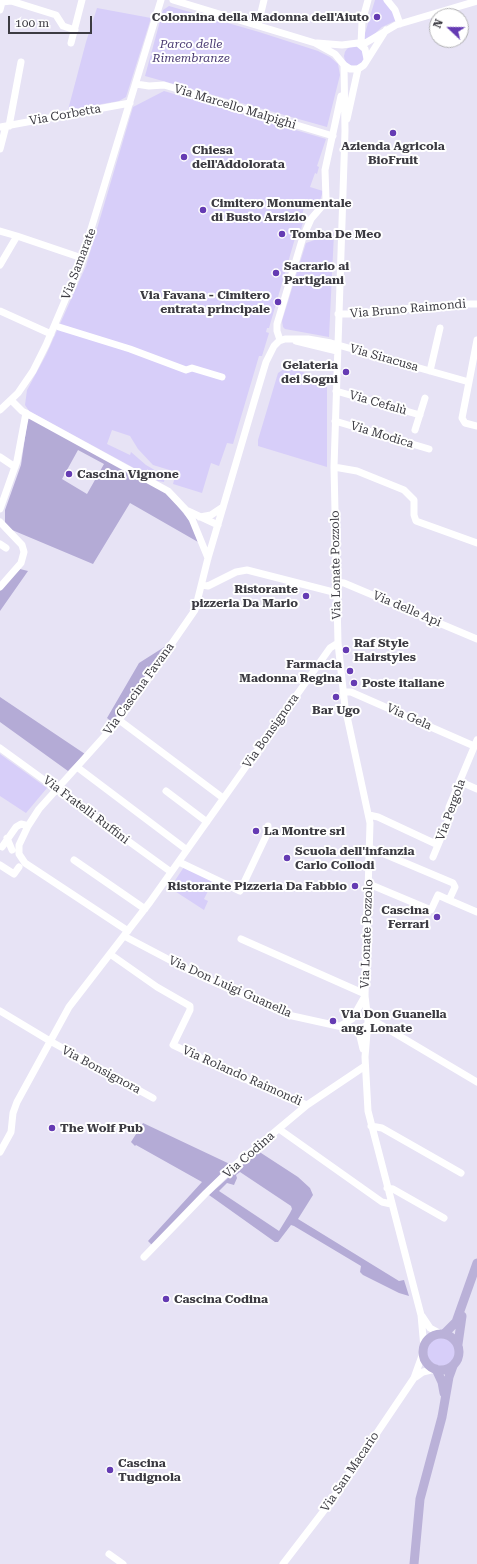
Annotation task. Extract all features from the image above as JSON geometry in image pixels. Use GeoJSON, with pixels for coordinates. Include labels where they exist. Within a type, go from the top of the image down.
{"type":"FeatureCollection","features":[{"type":"Feature","properties":{"kind":"main road"},"geometry":{"type":"LineString","coordinates":[[444,1400],[442,1382],[435,1369],[426,1362],[424,1351],[428,1340],[443,1334],[454,1326],[463,1306],[477,1263]]}},
{"type":"Feature","properties":{"kind":"main road"},"geometry":{"type":"LineString","coordinates":[[414,1564],[420,1499],[449,1377],[459,1356],[458,1344],[463,1306]]}},
{"type":"Feature","properties":{"kind":"main road"},"geometry":{"type":"LineString","coordinates":[[443,1334],[452,1338],[458,1344]]}},
{"type":"Feature","properties":{"kind":"main road"},"geometry":{"type":"LineString","coordinates":[[435,1369],[447,1369],[453,1366]]}},
{"type":"Feature","properties":{"kind":"street","name":"Via Samarate"},"geometry":{"type":"LineString","coordinates":[[0,410],[11,400],[32,371],[51,334],[82,258],[161,0]]}},
{"type":"Feature","properties":{"kind":"street"},"geometry":{"type":"LineString","coordinates":[[173,0],[314,43],[335,54],[350,69],[358,69],[364,65],[386,30]]}},
{"type":"Feature","properties":{"kind":"street"},"geometry":{"type":"LineString","coordinates":[[258,26],[264,0]]}},
{"type":"Feature","properties":{"kind":"street"},"geometry":{"type":"LineString","coordinates":[[367,59],[367,52],[362,45],[362,22],[368,0]]}},
{"type":"Feature","properties":{"kind":"street"},"geometry":{"type":"LineString","coordinates":[[387,0],[395,10],[400,24]]}},
{"type":"Feature","properties":{"kind":"street"},"geometry":{"type":"LineString","coordinates":[[0,10],[2,2],[11,1],[56,15],[62,26],[75,30]]}},
{"type":"Feature","properties":{"kind":"street"},"geometry":{"type":"LineString","coordinates":[[72,43],[83,1]]}},
{"type":"Feature","properties":{"kind":"street"},"geometry":{"type":"LineString","coordinates":[[314,43],[362,45],[386,30],[400,24],[477,1]]}},
{"type":"Feature","properties":{"kind":"street"},"geometry":{"type":"LineString","coordinates":[[345,131],[345,77],[341,52],[349,44],[362,22]]}},
{"type":"Feature","properties":{"kind":"street"},"geometry":{"type":"LineString","coordinates":[[0,149],[21,62]]}},
{"type":"Feature","properties":{"kind":"street"},"geometry":{"type":"LineString","coordinates":[[345,131],[358,69]]}},
{"type":"Feature","properties":{"kind":"street"},"geometry":{"type":"LineString","coordinates":[[284,339],[277,330],[277,324],[303,237],[311,219],[326,199],[324,170],[333,136],[345,77]]}},
{"type":"Feature","properties":{"kind":"street","name":"Via Marcello Malpighi"},"geometry":{"type":"LineString","coordinates":[[136,84],[145,86],[164,85],[333,136]]}},
{"type":"Feature","properties":{"kind":"street","name":"Via Corbetta"},"geometry":{"type":"LineString","coordinates":[[5,126],[130,103]]}},
{"type":"Feature","properties":{"kind":"street","name":"Via Lonate Pozzolo"},"geometry":{"type":"LineString","coordinates":[[345,131],[334,467],[336,582],[338,643],[343,692],[369,815],[370,848],[365,995],[367,1020],[365,1057]]}},
{"type":"Feature","properties":{"kind":"street"},"geometry":{"type":"LineString","coordinates":[[0,231],[82,258]]}},
{"type":"Feature","properties":{"kind":"street"},"geometry":{"type":"LineString","coordinates":[[0,264],[16,236]]}},
{"type":"Feature","properties":{"kind":"street","name":"Via Bruno Raimondi"},"geometry":{"type":"LineString","coordinates":[[338,314],[456,304],[477,304]]}},
{"type":"Feature","properties":{"kind":"street"},"geometry":{"type":"LineString","coordinates":[[0,311],[51,334]]}},
{"type":"Feature","properties":{"kind":"street"},"geometry":{"type":"LineString","coordinates":[[58,327],[130,349],[186,370],[192,368],[222,376]]}},
{"type":"Feature","properties":{"kind":"street","name":"Via Siracusa"},"geometry":{"type":"LineString","coordinates":[[430,371],[440,328]]}},
{"type":"Feature","properties":{"kind":"street","name":"Via Siracusa"},"geometry":{"type":"LineString","coordinates":[[284,339],[310,346],[337,348],[469,382]]}},
{"type":"Feature","properties":{"kind":"street","name":"Via Cascina Favana"},"geometry":{"type":"LineString","coordinates":[[27,865],[20,856],[20,843],[31,821],[55,789],[119,720],[194,612],[208,558],[266,362],[274,346],[284,339]]}},
{"type":"Feature","properties":{"kind":"street"},"geometry":{"type":"LineString","coordinates":[[477,344],[462,418],[465,423],[477,426]]}},
{"type":"Feature","properties":{"kind":"street","name":"Via Cefalù"},"geometry":{"type":"LineString","coordinates":[[336,391],[420,415]]}},
{"type":"Feature","properties":{"kind":"street","name":"Via Cefalù"},"geometry":{"type":"LineString","coordinates":[[415,430],[425,398]]}},
{"type":"Feature","properties":{"kind":"street"},"geometry":{"type":"LineString","coordinates":[[11,400],[26,413],[162,487],[172,494],[186,510],[196,527],[208,558]]}},
{"type":"Feature","properties":{"kind":"street"},"geometry":{"type":"LineString","coordinates":[[1,505],[15,467],[26,413]]}},
{"type":"Feature","properties":{"kind":"street","name":"Via Modica"},"geometry":{"type":"LineString","coordinates":[[335,421],[429,449]]}},
{"type":"Feature","properties":{"kind":"street"},"geometry":{"type":"LineString","coordinates":[[0,457],[15,467]]}},
{"type":"Feature","properties":{"kind":"street"},"geometry":{"type":"LineString","coordinates":[[334,467],[357,471],[404,490],[414,500],[414,515],[416,521],[477,543]]}},
{"type":"Feature","properties":{"kind":"street"},"geometry":{"type":"LineString","coordinates":[[200,517],[211,515],[223,507]]}},
{"type":"Feature","properties":{"kind":"street"},"geometry":{"type":"LineString","coordinates":[[186,510],[218,525]]}},
{"type":"Feature","properties":{"kind":"street"},"geometry":{"type":"LineString","coordinates":[[0,522],[22,545],[24,552],[22,560],[16,569],[0,586]]}},
{"type":"Feature","properties":{"kind":"street"},"geometry":{"type":"LineString","coordinates":[[202,585],[208,586],[236,572],[247,570],[337,593]]}},
{"type":"Feature","properties":{"kind":"street","name":"Via delle Api"},"geometry":{"type":"LineString","coordinates":[[336,582],[351,586],[477,639]]}},
{"type":"Feature","properties":{"kind":"street","name":"Via Bonsignora"},"geometry":{"type":"LineString","coordinates":[[0,1152],[11,1132],[14,1108],[73,1002],[145,909],[330,648],[338,643]]}},
{"type":"Feature","properties":{"kind":"street","name":"Via Gela"},"geometry":{"type":"LineString","coordinates":[[343,692],[351,692],[475,743]]}},
{"type":"Feature","properties":{"kind":"street"},"geometry":{"type":"LineString","coordinates":[[119,720],[223,798]]}},
{"type":"Feature","properties":{"kind":"street","name":"Via Pergola"},"geometry":{"type":"LineString","coordinates":[[433,857],[448,821],[449,808],[461,782],[475,743]]}},
{"type":"Feature","properties":{"kind":"street","name":"Via Fratelli Ruffini"},"geometry":{"type":"LineString","coordinates":[[0,748],[171,872]]}},
{"type":"Feature","properties":{"kind":"street"},"geometry":{"type":"LineString","coordinates":[[77,766],[187,850]]}},
{"type":"Feature","properties":{"kind":"street"},"geometry":{"type":"LineString","coordinates":[[461,782],[477,789]]}},
{"type":"Feature","properties":{"kind":"street"},"geometry":{"type":"LineString","coordinates":[[166,792],[207,822]]}},
{"type":"Feature","properties":{"kind":"street"},"geometry":{"type":"LineString","coordinates":[[369,815],[438,845]]}},
{"type":"Feature","properties":{"kind":"street"},"geometry":{"type":"LineString","coordinates":[[2,847],[16,826],[21,824],[25,825]]}},
{"type":"Feature","properties":{"kind":"street"},"geometry":{"type":"LineString","coordinates":[[178,862],[240,891],[268,832],[268,826]]}},
{"type":"Feature","properties":{"kind":"street"},"geometry":{"type":"LineString","coordinates":[[7,838],[12,850]]}},
{"type":"Feature","properties":{"kind":"street"},"geometry":{"type":"LineString","coordinates":[[370,848],[454,884],[449,900]]}},
{"type":"Feature","properties":{"kind":"street"},"geometry":{"type":"LineString","coordinates":[[74,860],[145,909]]}},
{"type":"Feature","properties":{"kind":"street"},"geometry":{"type":"LineString","coordinates":[[0,865],[14,874],[19,867]]}},
{"type":"Feature","properties":{"kind":"street","name":"Via Don Luigi Guanella"},"geometry":{"type":"LineString","coordinates":[[27,865],[126,933],[200,976],[284,1013],[340,1026],[358,1028]]}},
{"type":"Feature","properties":{"kind":"street"},"geometry":{"type":"LineString","coordinates":[[369,884],[431,910],[438,895],[477,912]]}},
{"type":"Feature","properties":{"kind":"street"},"geometry":{"type":"LineString","coordinates":[[241,939],[365,995],[353,1017],[353,1025],[358,1028],[363,1028],[367,1020]]}},
{"type":"Feature","properties":{"kind":"street","name":"Via Rolando Raimondi"},"geometry":{"type":"LineString","coordinates":[[110,954],[157,987],[190,1006],[190,1010],[173,1045],[244,1079],[307,1105]]}},
{"type":"Feature","properties":{"kind":"street"},"geometry":{"type":"LineString","coordinates":[[0,1011],[50,1041]]}},
{"type":"Feature","properties":{"kind":"street"},"geometry":{"type":"LineString","coordinates":[[340,1026],[362,1012],[367,1020],[376,1022],[477,1082]]}},
{"type":"Feature","properties":{"kind":"street"},"geometry":{"type":"LineString","coordinates":[[358,1028],[365,1057],[367,1101],[371,1126],[421,1315],[424,1351]]}},
{"type":"Feature","properties":{"kind":"street","name":"Via Bonsignora"},"geometry":{"type":"LineString","coordinates":[[50,1041],[153,1098]]}},
{"type":"Feature","properties":{"kind":"street","name":"Via Codina"},"geometry":{"type":"LineString","coordinates":[[144,1257],[211,1188],[279,1129],[307,1105],[365,1066]]}},
{"type":"Feature","properties":{"kind":"street"},"geometry":{"type":"LineString","coordinates":[[371,1126],[382,1128],[461,1174]]}},
{"type":"Feature","properties":{"kind":"street"},"geometry":{"type":"LineString","coordinates":[[279,1129],[382,1202],[391,1204]]}},
{"type":"Feature","properties":{"kind":"street"},"geometry":{"type":"LineString","coordinates":[[387,1188],[393,1189],[444,1218]]}},
{"type":"Feature","properties":{"kind":"street"},"geometry":{"type":"LineString","coordinates":[[421,1315],[428,1326],[443,1334]]}},
{"type":"Feature","properties":{"kind":"street","name":"Via San Macario"},"geometry":{"type":"LineString","coordinates":[[284,1564],[329,1504],[414,1378],[419,1368],[424,1351]]}},
{"type":"Feature","properties":{"kind":"street"},"geometry":{"type":"LineString","coordinates":[[414,1378],[421,1372],[435,1369]]}},
{"type":"Feature","properties":{"kind":"street"},"geometry":{"type":"LineString","coordinates":[[109,1554],[123,1564]]}},
{"type":"Feature","properties":{"kind":"green space"},"geometry":{"type":"Polygon","coordinates":[[[375,0],[383,0],[393,12],[397,20],[382,27],[368,40],[363,40],[375,0]]]}},
{"type":"Feature","properties":{"kind":"green space","name":"Parco delle Rimembranze"},"geometry":{"type":"Polygon","coordinates":[[[169,6],[259,32],[318,51],[330,57],[338,64],[340,75],[327,127],[145,76],[163,10],[169,6]]]}},
{"type":"Feature","properties":{"kind":"green space"},"geometry":{"type":"Polygon","coordinates":[[[97,8],[151,18],[126,97],[119,101],[68,110],[86,42],[97,8]]]}},
{"type":"Feature","properties":{"kind":"green space"},"geometry":{"type":"Polygon","coordinates":[[[354,46],[361,49],[364,56],[361,63],[354,66],[347,63],[344,56],[347,49],[354,46]]]}},
{"type":"Feature","properties":{"kind":"green space"},"geometry":{"type":"Polygon","coordinates":[[[164,91],[326,139],[317,166],[319,167],[317,174],[315,173],[310,187],[323,191],[319,204],[306,201],[302,215],[305,216],[301,229],[298,228],[269,328],[267,328],[266,332],[269,333],[262,356],[259,356],[233,444],[227,443],[219,466],[211,463],[202,493],[173,484],[176,472],[153,465],[138,449],[130,436],[112,430],[107,444],[130,455],[131,452],[146,465],[165,476],[164,482],[158,481],[29,411],[25,405],[27,390],[46,355],[86,266],[133,107],[164,91]]]}},
{"type":"Feature","properties":{"kind":"green space"},"geometry":{"type":"Polygon","coordinates":[[[334,233],[329,337],[285,329],[282,321],[306,243],[334,233]]]}},
{"type":"Feature","properties":{"kind":"green space"},"geometry":{"type":"Polygon","coordinates":[[[287,367],[327,380],[327,467],[258,446],[258,440],[278,373],[287,367]]]}},
{"type":"Feature","properties":{"kind":"green space"},"geometry":{"type":"Polygon","coordinates":[[[0,754],[47,788],[26,813],[0,796],[0,754]]]}},
{"type":"Feature","properties":{"kind":"green space"},"geometry":{"type":"Polygon","coordinates":[[[184,867],[211,879],[212,883],[204,899],[208,901],[204,910],[170,888],[184,867]]]}},
{"type":"Feature","properties":{"kind":"green space"},"geometry":{"type":"Polygon","coordinates":[[[441,1338],[451,1342],[455,1352],[451,1362],[441,1366],[431,1362],[427,1352],[431,1342],[441,1338]]]}},
{"type":"Feature","properties":{"kind":"shaded area"},"geometry":{"type":"Polygon","coordinates":[[[28,417],[168,494],[192,524],[198,542],[130,503],[93,564],[5,527],[5,510],[21,465],[28,417]],[[78,450],[62,479],[87,494],[104,464],[78,450]]]}},
{"type":"Feature","properties":{"kind":"shaded area"},"geometry":{"type":"Polygon","coordinates":[[[20,569],[28,571],[0,611],[0,590],[20,569]]]}},
{"type":"Feature","properties":{"kind":"shaded area"},"geometry":{"type":"Polygon","coordinates":[[[169,644],[112,722],[107,718],[139,663],[169,644]]]}},
{"type":"Feature","properties":{"kind":"shaded area"},"geometry":{"type":"Polygon","coordinates":[[[0,697],[85,754],[68,771],[0,722],[0,697]]]}},
{"type":"Feature","properties":{"kind":"shaded area"},"geometry":{"type":"Polygon","coordinates":[[[143,1123],[234,1166],[154,1247],[148,1241],[202,1182],[136,1145],[135,1146],[131,1142],[143,1123]]]}},
{"type":"Feature","properties":{"kind":"shaded area"},"geometry":{"type":"Polygon","coordinates":[[[258,1151],[298,1177],[310,1188],[313,1195],[298,1219],[399,1281],[404,1280],[409,1296],[399,1293],[363,1275],[360,1272],[361,1266],[294,1226],[291,1225],[278,1242],[275,1242],[209,1195],[258,1151]],[[240,1172],[236,1175],[237,1178],[234,1185],[227,1183],[219,1191],[279,1231],[292,1209],[291,1206],[240,1172]]]}},
{"type":"Feature","properties":{"kind":"place","name":"Colonnina della Madonna dell'Aiuto"},"geometry":{"type":"Point","coordinates":[377,17]}},
{"type":"Feature","properties":{"kind":"place","name":"Azienda Agricola BioFruit"},"geometry":{"type":"Point","coordinates":[393,133]}},
{"type":"Feature","properties":{"kind":"place","name":"Chiesa dell'Addolorata"},"geometry":{"type":"Point","coordinates":[184,157]}},
{"type":"Feature","properties":{"kind":"place","name":"Cimitero Monumentale di Busto Arsizio"},"geometry":{"type":"Point","coordinates":[203,210]}},
{"type":"Feature","properties":{"kind":"place","name":"Tomba De Meo"},"geometry":{"type":"Point","coordinates":[282,234]}},
{"type":"Feature","properties":{"kind":"place","name":"Sacrario ai Partigiani"},"geometry":{"type":"Point","coordinates":[276,273]}},
{"type":"Feature","properties":{"kind":"place","name":"Via Favana - Cimitero entrata principale"},"geometry":{"type":"Point","coordinates":[278,302]}},
{"type":"Feature","properties":{"kind":"place","name":"Gelateria dei Sogni"},"geometry":{"type":"Point","coordinates":[346,372]}},
{"type":"Feature","properties":{"kind":"place","name":"Cascina Vignone"},"geometry":{"type":"Point","coordinates":[69,474]}},
{"type":"Feature","properties":{"kind":"place","name":"Ristorante pizzeria Da Mario"},"geometry":{"type":"Point","coordinates":[306,596]}},
{"type":"Feature","properties":{"kind":"place","name":"Raf Style Hairstyles"},"geometry":{"type":"Point","coordinates":[346,650]}},
{"type":"Feature","properties":{"kind":"place","name":"Farmacia Madonna Regina"},"geometry":{"type":"Point","coordinates":[350,671]}},
{"type":"Feature","properties":{"kind":"place","name":"Poste italiane"},"geometry":{"type":"Point","coordinates":[354,683]}},
{"type":"Feature","properties":{"kind":"place","name":"Bar Ugo"},"geometry":{"type":"Point","coordinates":[336,697]}},
{"type":"Feature","properties":{"kind":"place","name":"La Montre srl"},"geometry":{"type":"Point","coordinates":[256,831]}},
{"type":"Feature","properties":{"kind":"place","name":"Scuola dell'infanzia Carlo Collodi"},"geometry":{"type":"Point","coordinates":[287,858]}},
{"type":"Feature","properties":{"kind":"place","name":"Ristorante Pizzeria Da Fabbio"},"geometry":{"type":"Point","coordinates":[355,886]}},
{"type":"Feature","properties":{"kind":"place","name":"Cascina Ferrari"},"geometry":{"type":"Point","coordinates":[437,917]}},
{"type":"Feature","properties":{"kind":"place","name":"Via Don Guanella ang. Lonate"},"geometry":{"type":"Point","coordinates":[333,1021]}},
{"type":"Feature","properties":{"kind":"place","name":"The Wolf Pub"},"geometry":{"type":"Point","coordinates":[52,1128]}},
{"type":"Feature","properties":{"kind":"place","name":"Cascina Codina"},"geometry":{"type":"Point","coordinates":[166,1299]}},
{"type":"Feature","properties":{"kind":"place","name":"Cascina Tudignola"},"geometry":{"type":"Point","coordinates":[110,1470]}}]}
